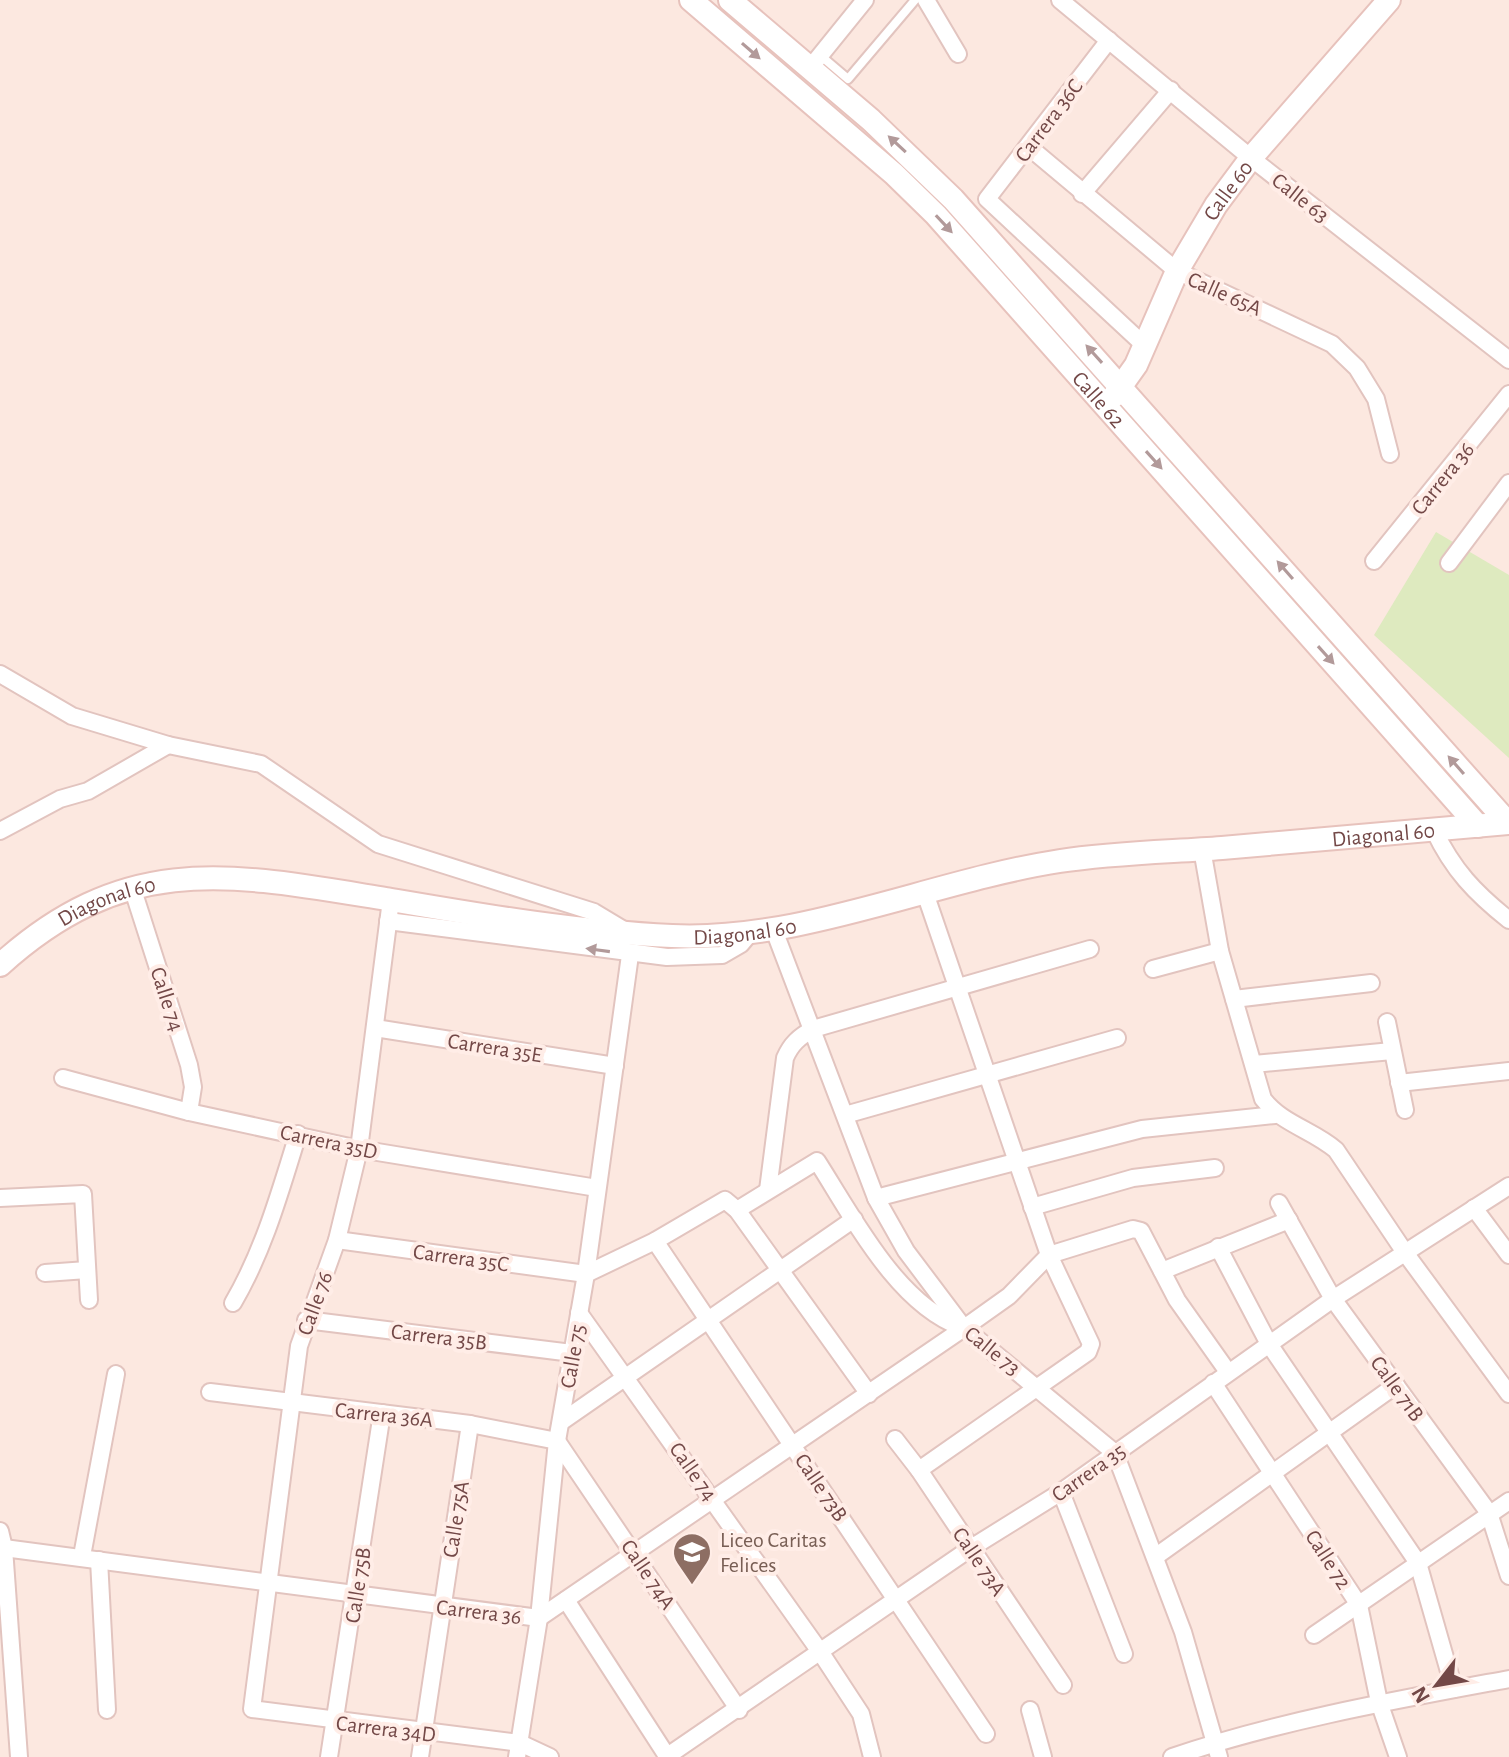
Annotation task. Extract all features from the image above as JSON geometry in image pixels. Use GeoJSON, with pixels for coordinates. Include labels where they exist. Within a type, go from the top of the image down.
{"type":"FeatureCollection","features":[{"type":"Feature","properties":{"kind":"main road","name":"Calle 62"},"geometry":{"type":"LineString","coordinates":[[691,0],[894,174],[972,254],[1478,826]]}},
{"type":"Feature","properties":{"kind":"main road","name":"Calle 62"},"geometry":{"type":"LineString","coordinates":[[730,0],[815,62],[953,199],[1123,386],[1509,824]]}},
{"type":"Feature","properties":{"kind":"main road","name":"Calle 60"},"geometry":{"type":"LineString","coordinates":[[1105,406],[1123,386],[1177,271],[1216,205],[1251,158],[1389,0]]}},
{"type":"Feature","properties":{"kind":"main road","name":"Diagonal 60"},"geometry":{"type":"LineString","coordinates":[[0,965],[59,919],[97,899],[132,887],[172,879],[236,877],[390,910],[629,944],[774,930],[924,890],[1062,861],[1509,824]]}},
{"type":"Feature","properties":{"kind":"street"},"geometry":{"type":"LineString","coordinates":[[815,62],[865,0]]}},
{"type":"Feature","properties":{"kind":"street"},"geometry":{"type":"LineString","coordinates":[[926,0],[958,54]]}},
{"type":"Feature","properties":{"kind":"street","name":"Calle 63"},"geometry":{"type":"LineString","coordinates":[[1060,0],[1251,158],[1509,360]]}},
{"type":"Feature","properties":{"kind":"street","name":"Carrera 36C"},"geometry":{"type":"LineString","coordinates":[[1109,40],[987,199],[1143,344]]}},
{"type":"Feature","properties":{"kind":"street"},"geometry":{"type":"LineString","coordinates":[[1082,194],[1171,90]]}},
{"type":"Feature","properties":{"kind":"street","name":"Calle 65A"},"geometry":{"type":"LineString","coordinates":[[1029,147],[1177,271],[1332,344],[1357,368],[1376,399],[1390,454]]}},
{"type":"Feature","properties":{"kind":"street","name":"Carrera 36"},"geometry":{"type":"LineString","coordinates":[[1374,561],[1509,394]]}},
{"type":"Feature","properties":{"kind":"street"},"geometry":{"type":"LineString","coordinates":[[1449,563],[1509,483]]}},
{"type":"Feature","properties":{"kind":"street"},"geometry":{"type":"LineString","coordinates":[[0,674],[72,716],[168,745],[261,764],[378,844],[594,912],[629,944]]}},
{"type":"Feature","properties":{"kind":"street"},"geometry":{"type":"LineString","coordinates":[[0,831],[60,799],[88,791],[168,745]]}},
{"type":"Feature","properties":{"kind":"street"},"geometry":{"type":"LineString","coordinates":[[1434,830],[1464,882],[1509,920]]}},
{"type":"Feature","properties":{"kind":"street"},"geometry":{"type":"LineString","coordinates":[[1202,849],[1220,951],[1263,1099],[1275,1115],[1321,1137],[1336,1150],[1406,1254],[1509,1394]]}},
{"type":"Feature","properties":{"kind":"street","name":"Calle 74"},"geometry":{"type":"LineString","coordinates":[[132,887],[189,1065],[193,1087],[189,1112]]}},
{"type":"Feature","properties":{"kind":"street"},"geometry":{"type":"LineString","coordinates":[[919,1470],[1088,1352],[1091,1344],[1049,1255],[924,890]]}},
{"type":"Feature","properties":{"kind":"street","name":"Calle 76"},"geometry":{"type":"LineString","coordinates":[[252,1709],[291,1404],[306,1320],[337,1240],[359,1149],[390,910]]}},
{"type":"Feature","properties":{"kind":"street","name":"Calle 73"},"geometry":{"type":"LineString","coordinates":[[774,930],[876,1198],[919,1270],[964,1328],[1115,1453],[1183,1632],[1216,1750]]}},
{"type":"Feature","properties":{"kind":"street","name":"Calle 75"},"geometry":{"type":"LineString","coordinates":[[518,1750],[539,1618],[557,1441],[586,1274],[629,944]]}},
{"type":"Feature","properties":{"kind":"street"},"geometry":{"type":"LineString","coordinates":[[768,1190],[785,1058],[790,1046],[813,1029],[1090,949]]}},
{"type":"Feature","properties":{"kind":"street"},"geometry":{"type":"LineString","coordinates":[[1153,969],[1220,951]]}},
{"type":"Feature","properties":{"kind":"street"},"geometry":{"type":"LineString","coordinates":[[1234,999],[1371,983]]}},
{"type":"Feature","properties":{"kind":"street"},"geometry":{"type":"LineString","coordinates":[[1387,1022],[1405,1110]]}},
{"type":"Feature","properties":{"kind":"street","name":"Carrera 35E"},"geometry":{"type":"LineString","coordinates":[[375,1028],[615,1066]]}},
{"type":"Feature","properties":{"kind":"street"},"geometry":{"type":"LineString","coordinates":[[845,1115],[1117,1038]]}},
{"type":"Feature","properties":{"kind":"street"},"geometry":{"type":"LineString","coordinates":[[1254,1064],[1392,1051]]}},
{"type":"Feature","properties":{"kind":"street"},"geometry":{"type":"LineString","coordinates":[[1399,1083],[1509,1071]]}},
{"type":"Feature","properties":{"kind":"street","name":"Carrera 35D"},"geometry":{"type":"LineString","coordinates":[[63,1078],[189,1112],[359,1149],[597,1188]]}},
{"type":"Feature","properties":{"kind":"street"},"geometry":{"type":"LineString","coordinates":[[876,1198],[1142,1129],[1275,1115]]}},
{"type":"Feature","properties":{"kind":"street"},"geometry":{"type":"LineString","coordinates":[[233,1303],[248,1278],[271,1220],[298,1134]]}},
{"type":"Feature","properties":{"kind":"street"},"geometry":{"type":"LineString","coordinates":[[734,1206],[817,1161],[854,1219],[914,1298],[943,1321],[964,1328]]}},
{"type":"Feature","properties":{"kind":"street"},"geometry":{"type":"LineString","coordinates":[[1032,1207],[1133,1178],[1215,1168]]}},
{"type":"Feature","properties":{"kind":"street","name":"Carrera 35"},"geometry":{"type":"LineString","coordinates":[[666,1757],[739,1710],[971,1548],[1061,1492],[1333,1299],[1509,1186]]}},
{"type":"Feature","properties":{"kind":"street"},"geometry":{"type":"LineString","coordinates":[[0,1198],[83,1194],[89,1300]]}},
{"type":"Feature","properties":{"kind":"street"},"geometry":{"type":"LineString","coordinates":[[586,1274],[655,1241],[725,1200],[734,1206],[869,1394]]}},
{"type":"Feature","properties":{"kind":"street","name":"Calle 71B"},"geometry":{"type":"LineString","coordinates":[[1279,1203],[1333,1299],[1489,1513],[1504,1542],[1509,1576]]}},
{"type":"Feature","properties":{"kind":"street"},"geometry":{"type":"LineString","coordinates":[[1474,1208],[1509,1255]]}},
{"type":"Feature","properties":{"kind":"street"},"geometry":{"type":"LineString","coordinates":[[561,1422],[709,1323],[854,1219]]}},
{"type":"Feature","properties":{"kind":"street"},"geometry":{"type":"LineString","coordinates":[[1162,1271],[1289,1220]]}},
{"type":"Feature","properties":{"kind":"street"},"geometry":{"type":"LineString","coordinates":[[1049,1255],[1133,1229],[1141,1231],[1194,1326],[1228,1372]]}},
{"type":"Feature","properties":{"kind":"street","name":"Carrera 35C"},"geometry":{"type":"LineString","coordinates":[[337,1240],[586,1274]]}},
{"type":"Feature","properties":{"kind":"street","name":"Calle 73B"},"geometry":{"type":"LineString","coordinates":[[655,1241],[986,1734]]}},
{"type":"Feature","properties":{"kind":"street"},"geometry":{"type":"LineString","coordinates":[[1218,1247],[1269,1344],[1418,1563],[1454,1689]]}},
{"type":"Feature","properties":{"kind":"street","name":"Carrera 36"},"geometry":{"type":"LineString","coordinates":[[2,1540],[99,1560],[539,1618],[1009,1296],[1049,1255]]}},
{"type":"Feature","properties":{"kind":"street"},"geometry":{"type":"LineString","coordinates":[[45,1273],[87,1270]]}},
{"type":"Feature","properties":{"kind":"street","name":"Calle 74"},"geometry":{"type":"LineString","coordinates":[[579,1313],[628,1377],[821,1653],[861,1714],[872,1757]]}},
{"type":"Feature","properties":{"kind":"street","name":"Carrera 35B"},"geometry":{"type":"LineString","coordinates":[[306,1320],[572,1353]]}},
{"type":"Feature","properties":{"kind":"street"},"geometry":{"type":"LineString","coordinates":[[82,1556],[116,1374]]}},
{"type":"Feature","properties":{"kind":"street","name":"Calle 72"},"geometry":{"type":"LineString","coordinates":[[1213,1383],[1359,1605],[1379,1702],[1398,1757]]}},
{"type":"Feature","properties":{"kind":"street"},"geometry":{"type":"LineString","coordinates":[[1155,1557],[1396,1385]]}},
{"type":"Feature","properties":{"kind":"street","name":"Carrera 36A"},"geometry":{"type":"LineString","coordinates":[[210,1392],[470,1424],[557,1441]]}},
{"type":"Feature","properties":{"kind":"street","name":"Calle 75B"},"geometry":{"type":"LineString","coordinates":[[329,1757],[382,1413]]}},
{"type":"Feature","properties":{"kind":"street","name":"Calle 75A"},"geometry":{"type":"LineString","coordinates":[[420,1757],[470,1424]]}},
{"type":"Feature","properties":{"kind":"street","name":"Calle 73A"},"geometry":{"type":"LineString","coordinates":[[895,1439],[1063,1685]]}},
{"type":"Feature","properties":{"kind":"street","name":"Calle 74A"},"geometry":{"type":"LineString","coordinates":[[557,1441],[636,1553],[739,1710]]}},
{"type":"Feature","properties":{"kind":"street"},"geometry":{"type":"LineString","coordinates":[[1061,1492],[1124,1654]]}},
{"type":"Feature","properties":{"kind":"street"},"geometry":{"type":"LineString","coordinates":[[1314,1635],[1509,1501]]}},
{"type":"Feature","properties":{"kind":"street"},"geometry":{"type":"LineString","coordinates":[[2,1540],[6,1673],[19,1757]]}},
{"type":"Feature","properties":{"kind":"street"},"geometry":{"type":"LineString","coordinates":[[99,1560],[107,1710]]}},
{"type":"Feature","properties":{"kind":"street"},"geometry":{"type":"LineString","coordinates":[[566,1600],[666,1757]]}},
{"type":"Feature","properties":{"kind":"street"},"geometry":{"type":"LineString","coordinates":[[1172,1757],[1216,1750],[1379,1702],[1509,1679]]}},
{"type":"Feature","properties":{"kind":"street","name":"Carrera 34D"},"geometry":{"type":"LineString","coordinates":[[252,1709],[423,1733],[550,1757]]}},
{"type":"Feature","properties":{"kind":"street"},"geometry":{"type":"LineString","coordinates":[[1030,1710],[1043,1757]]}},
{"type":"Feature","properties":{"kind":"lane"},"geometry":{"type":"LineString","coordinates":[[815,62],[848,79],[915,0]]}},
{"type":"Feature","properties":{"kind":"green space"},"geometry":{"type":"Polygon","coordinates":[[[1436,532],[1509,575],[1509,758],[1374,635],[1436,532]]]}},
{"type":"Feature","properties":{"kind":"place","name":"Liceo Caritas Felices"},"geometry":{"type":"Point","coordinates":[692,1586]}}]}
